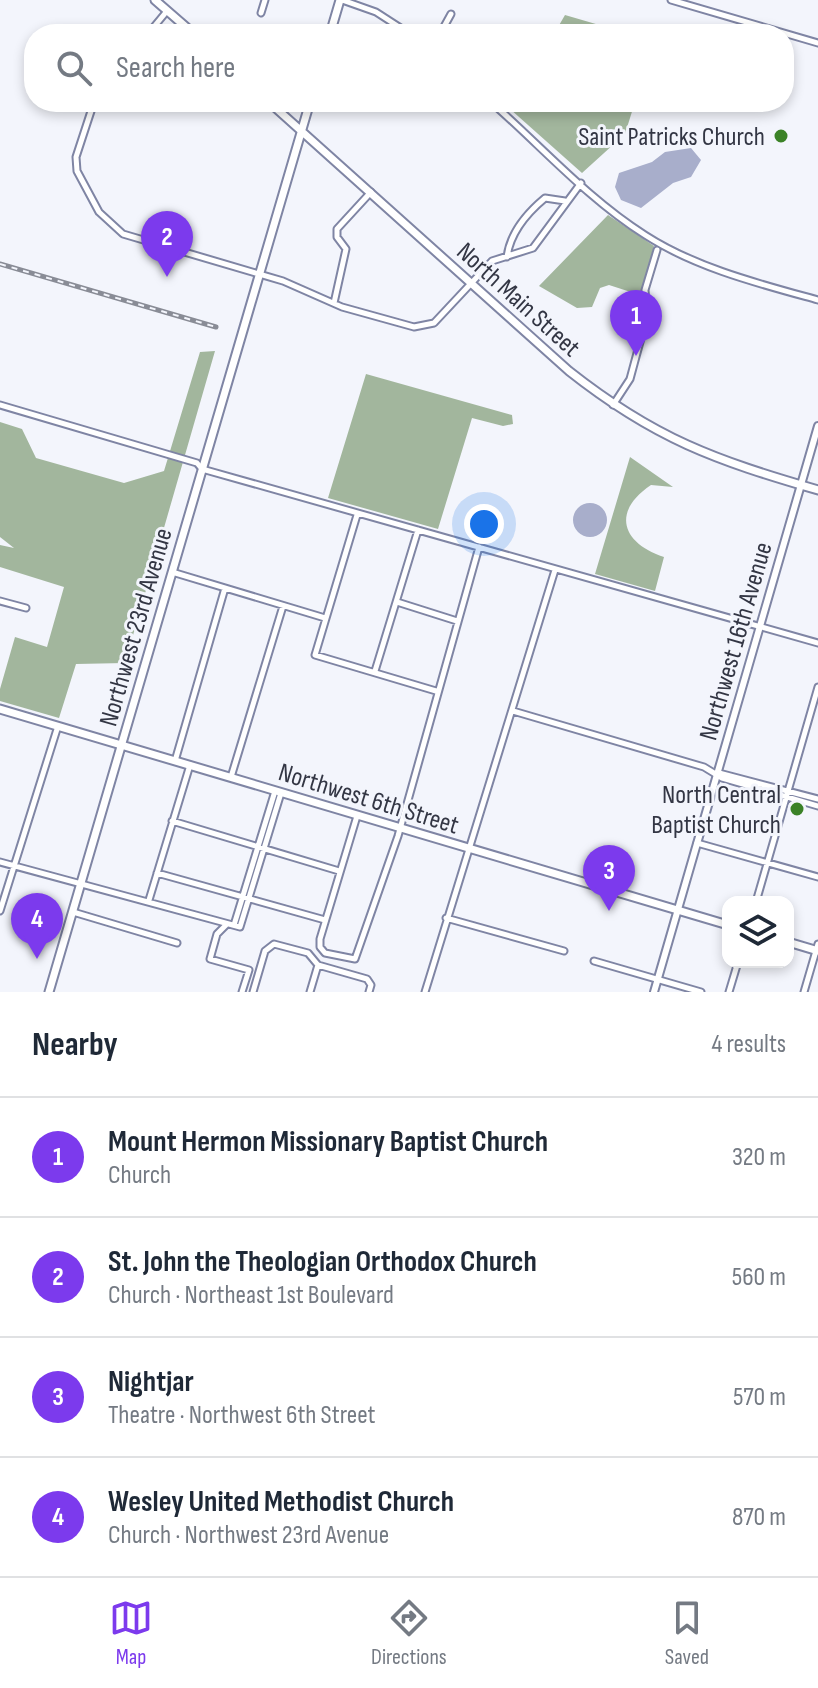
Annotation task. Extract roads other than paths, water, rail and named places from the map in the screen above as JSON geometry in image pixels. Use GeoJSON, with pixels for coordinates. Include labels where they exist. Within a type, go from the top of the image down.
{"type":"FeatureCollection","features":[{"type":"Feature","properties":{"kind":"main road"},"geometry":{"type":"LineString","coordinates":[[155,0],[182,24]]}},
{"type":"Feature","properties":{"kind":"main road"},"geometry":{"type":"LineString","coordinates":[[333,24],[341,0]]}},
{"type":"Feature","properties":{"kind":"main road","name":"North Main Street"},"geometry":{"type":"LineString","coordinates":[[280,112],[613,405],[690,449],[818,490]]}},
{"type":"Feature","properties":{"kind":"main road","name":"Northwest 23rd Avenue"},"geometry":{"type":"LineString","coordinates":[[49,992],[307,112]]}},
{"type":"Feature","properties":{"kind":"main road","name":"Northwest 6th Street"},"geometry":{"type":"LineString","coordinates":[[0,709],[722,923]]}},
{"type":"Feature","properties":{"kind":"main road"},"geometry":{"type":"LineString","coordinates":[[794,943],[817,949]]}},
{"type":"Feature","properties":{"kind":"street"},"geometry":{"type":"LineString","coordinates":[[261,13],[265,0]]}},
{"type":"Feature","properties":{"kind":"street"},"geometry":{"type":"LineString","coordinates":[[341,0],[376,12],[395,24]]}},
{"type":"Feature","properties":{"kind":"street"},"geometry":{"type":"LineString","coordinates":[[671,0],[753,24]]}},
{"type":"Feature","properties":{"kind":"street"},"geometry":{"type":"LineString","coordinates":[[156,24],[167,11]]}},
{"type":"Feature","properties":{"kind":"street"},"geometry":{"type":"LineString","coordinates":[[446,24],[451,14]]}},
{"type":"Feature","properties":{"kind":"street"},"geometry":{"type":"LineString","coordinates":[[794,36],[818,43]]}},
{"type":"Feature","properties":{"kind":"street"},"geometry":{"type":"LineString","coordinates":[[91,112],[76,157],[77,171],[108,224],[143,242],[302,287],[334,303],[419,327],[434,323],[492,261],[533,248],[543,239],[565,201],[581,183]]}},
{"type":"Feature","properties":{"kind":"street"},"geometry":{"type":"LineString","coordinates":[[502,112],[621,219],[665,247],[705,264],[818,300]]}},
{"type":"Feature","properties":{"kind":"street"},"geometry":{"type":"LineString","coordinates":[[334,303],[346,249],[337,237],[337,229],[371,192]]}},
{"type":"Feature","properties":{"kind":"street"},"geometry":{"type":"LineString","coordinates":[[507,257],[513,233],[537,205],[545,198],[565,201]]}},
{"type":"Feature","properties":{"kind":"street"},"geometry":{"type":"LineString","coordinates":[[613,405],[630,379],[647,316],[645,290],[657,250]]}},
{"type":"Feature","properties":{"kind":"street"},"geometry":{"type":"LineString","coordinates":[[0,405],[197,463],[202,469],[357,515],[818,643]]}},
{"type":"Feature","properties":{"kind":"street","name":"Northwest 16th Avenue"},"geometry":{"type":"LineString","coordinates":[[654,992],[818,426]]}},
{"type":"Feature","properties":{"kind":"street"},"geometry":{"type":"LineString","coordinates":[[357,515],[315,655],[436,691]]}},
{"type":"Feature","properties":{"kind":"street"},"geometry":{"type":"LineString","coordinates":[[375,671],[418,530]]}},
{"type":"Feature","properties":{"kind":"street"},"geometry":{"type":"LineString","coordinates":[[357,816],[325,920],[320,947],[325,953],[355,959],[399,828],[479,547]]}},
{"type":"Feature","properties":{"kind":"street"},"geometry":{"type":"LineString","coordinates":[[425,992],[555,570]]}},
{"type":"Feature","properties":{"kind":"street"},"geometry":{"type":"LineString","coordinates":[[172,572],[325,618]]}},
{"type":"Feature","properties":{"kind":"street"},"geometry":{"type":"LineString","coordinates":[[175,761],[225,588]]}},
{"type":"Feature","properties":{"kind":"street"},"geometry":{"type":"LineString","coordinates":[[0,601],[26,608]]}},
{"type":"Feature","properties":{"kind":"street"},"geometry":{"type":"LineString","coordinates":[[397,602],[457,621]]}},
{"type":"Feature","properties":{"kind":"street"},"geometry":{"type":"LineString","coordinates":[[231,778],[283,606]]}},
{"type":"Feature","properties":{"kind":"street"},"geometry":{"type":"LineString","coordinates":[[758,896],[818,687]]}},
{"type":"Feature","properties":{"kind":"street"},"geometry":{"type":"LineString","coordinates":[[513,711],[718,773],[818,799]]}},
{"type":"Feature","properties":{"kind":"street"},"geometry":{"type":"LineString","coordinates":[[0,911],[51,740],[58,726]]}},
{"type":"Feature","properties":{"kind":"street"},"geometry":{"type":"LineString","coordinates":[[149,900],[190,765]]}},
{"type":"Feature","properties":{"kind":"street"},"geometry":{"type":"LineString","coordinates":[[718,773],[722,778],[818,806]]}},
{"type":"Feature","properties":{"kind":"street"},"geometry":{"type":"LineString","coordinates":[[242,992],[249,970],[210,959],[217,934],[234,925],[246,898],[278,792]]}},
{"type":"Feature","properties":{"kind":"street"},"geometry":{"type":"LineString","coordinates":[[172,821],[339,871]]}},
{"type":"Feature","properties":{"kind":"street"},"geometry":{"type":"LineString","coordinates":[[697,843],[818,877]]}},
{"type":"Feature","properties":{"kind":"street"},"geometry":{"type":"LineString","coordinates":[[0,862],[234,925]]}},
{"type":"Feature","properties":{"kind":"street"},"geometry":{"type":"LineString","coordinates":[[157,873],[325,920]]}},
{"type":"Feature","properties":{"kind":"street"},"geometry":{"type":"LineString","coordinates":[[73,912],[177,943]]}},
{"type":"Feature","properties":{"kind":"street"},"geometry":{"type":"LineString","coordinates":[[446,918],[564,951]]}},
{"type":"Feature","properties":{"kind":"street"},"geometry":{"type":"LineString","coordinates":[[253,992],[265,951],[274,944],[308,953],[318,965],[367,979],[371,985],[369,992]]}},
{"type":"Feature","properties":{"kind":"street"},"geometry":{"type":"LineString","coordinates":[[804,992],[817,949]]}},
{"type":"Feature","properties":{"kind":"street"},"geometry":{"type":"LineString","coordinates":[[594,961],[701,992]]}},
{"type":"Feature","properties":{"kind":"street"},"geometry":{"type":"LineString","coordinates":[[310,992],[318,965]]}},
{"type":"Feature","properties":{"kind":"street"},"geometry":{"type":"LineString","coordinates":[[729,992],[736,968]]}},
{"type":"Feature","properties":{"kind":"water"},"geometry":{"type":"Polygon","coordinates":[[[691,148],[701,160],[691,177],[673,183],[641,208],[621,200],[615,187],[619,173],[652,162],[665,152],[691,148]]]}},
{"type":"Feature","properties":{"kind":"water"},"geometry":{"type":"Polygon","coordinates":[[[590,503],[602,508],[607,520],[602,532],[590,537],[578,532],[573,520],[578,508],[590,503]]]}},
{"type":"Feature","properties":{"kind":"railway"},"geometry":{"type":"LineString","coordinates":[[0,264],[216,327]]}},
{"type":"Feature","properties":{"kind":"place","name":"Saint Patricks Church"},"geometry":{"type":"Point","coordinates":[781,136]}},
{"type":"Feature","properties":{"kind":"place","name":"St. John the Theologian Orthodox Church"},"geometry":{"type":"Point","coordinates":[167,277]}},
{"type":"Feature","properties":{"kind":"place","name":"Mount Hermon Missionary Baptist Church"},"geometry":{"type":"Point","coordinates":[636,356]}},
{"type":"Feature","properties":{"kind":"place","name":"North Central Baptist Church"},"geometry":{"type":"Point","coordinates":[797,809]}},
{"type":"Feature","properties":{"kind":"place","name":"Nightjar"},"geometry":{"type":"Point","coordinates":[609,911]}},
{"type":"Feature","properties":{"kind":"place","name":"Wesley United Methodist Church"},"geometry":{"type":"Point","coordinates":[37,959]}}]}
